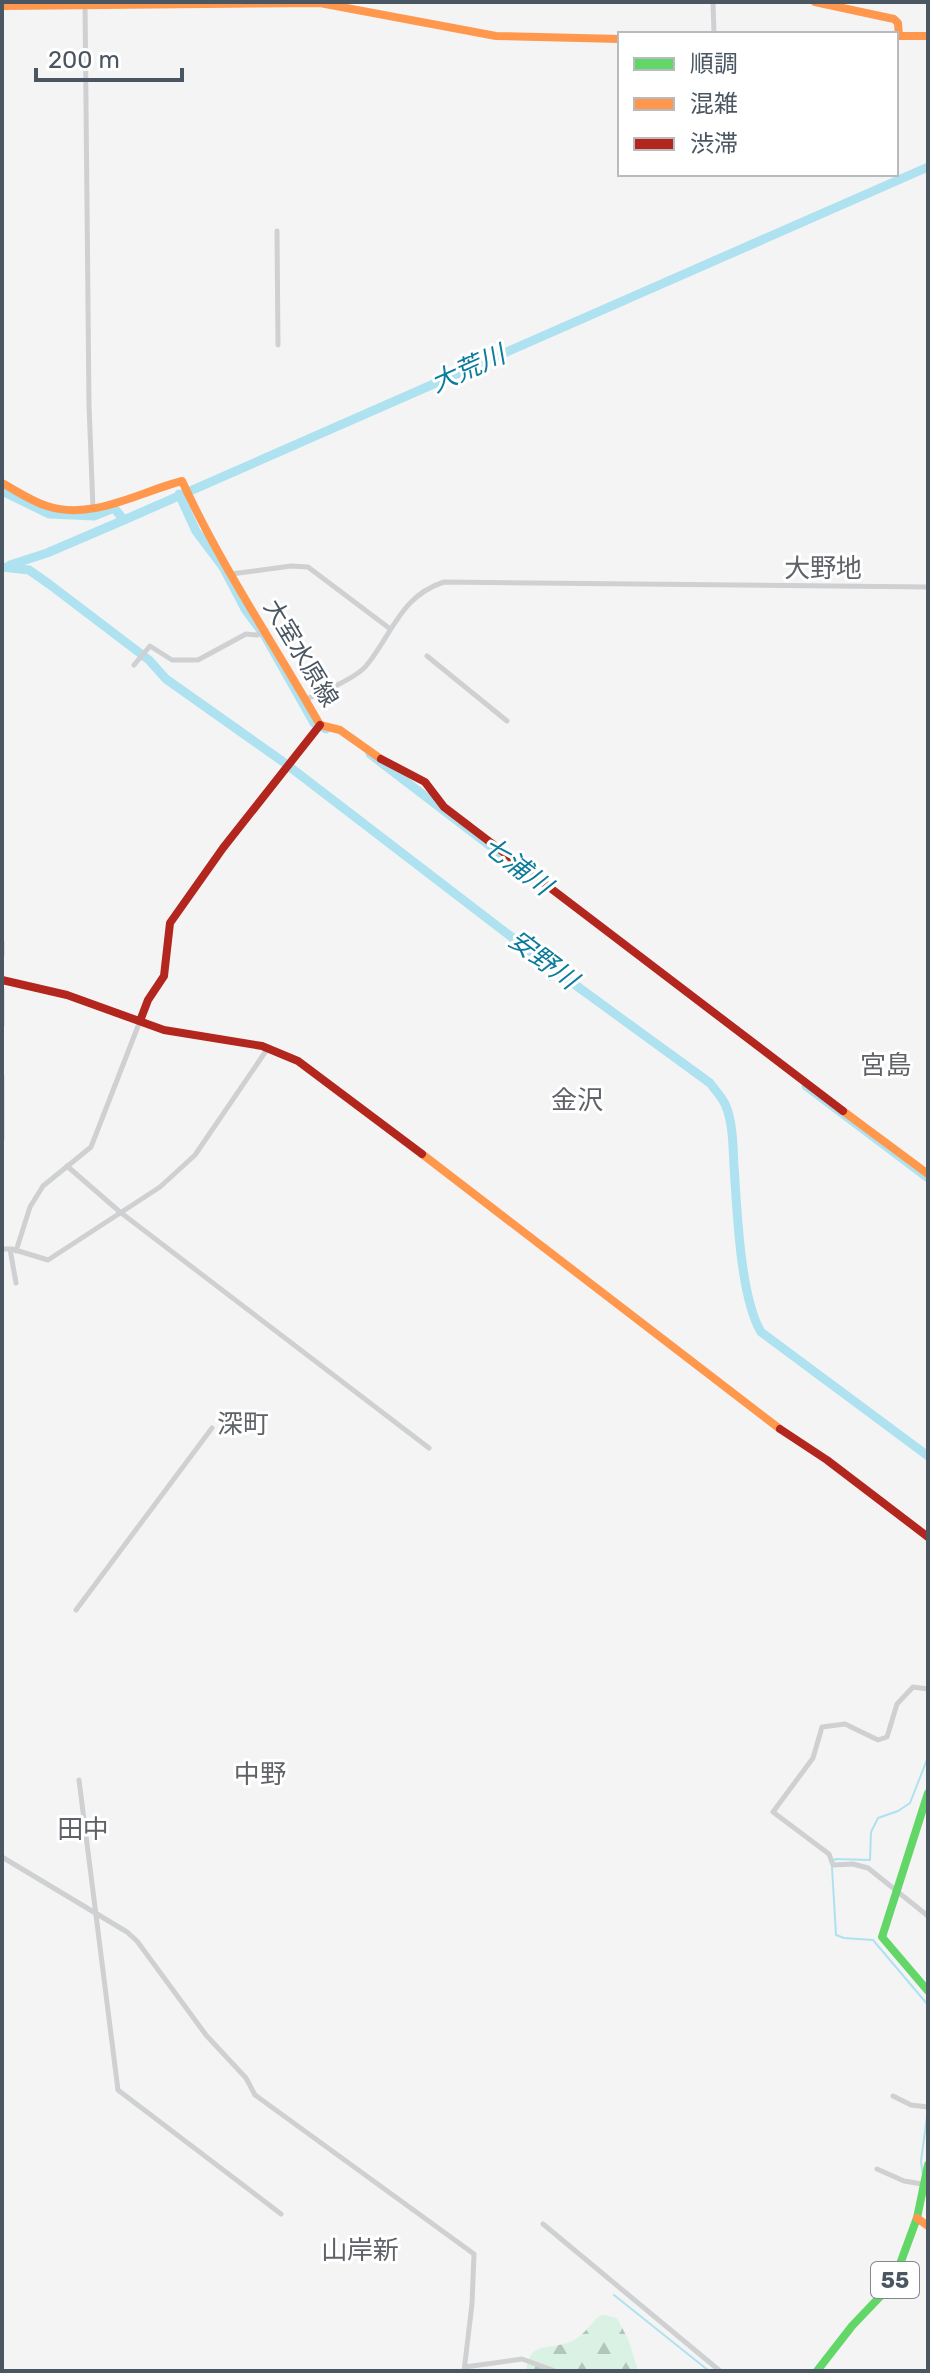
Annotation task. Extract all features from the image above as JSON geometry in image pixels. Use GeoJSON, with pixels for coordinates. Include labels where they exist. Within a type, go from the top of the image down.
{"type":"FeatureCollection","features":[{"type":"Feature","properties":{"kind":"main road"},"geometry":{"type":"LineString","coordinates":[[815,2],[894,19],[898,23],[898,36],[928,36]]}},
{"type":"Feature","properties":{"kind":"main road"},"geometry":{"type":"LineString","coordinates":[[2,6],[320,3],[364,6],[476,34],[521,39],[618,39]]}},
{"type":"Feature","properties":{"kind":"main road","name":"大室水原線"},"geometry":{"type":"LineString","coordinates":[[2,483],[53,509],[93,509],[182,481],[208,537],[320,725],[340,730],[379,758],[425,782],[444,807],[494,846],[928,1174]]}},
{"type":"Feature","properties":{"kind":"main road"},"geometry":{"type":"LineString","coordinates":[[140,1021],[148,1000],[164,976],[170,923],[223,848],[320,725]]}},
{"type":"Feature","properties":{"kind":"main road"},"geometry":{"type":"LineString","coordinates":[[2,980],[67,995],[164,1030],[268,1048],[286,1054],[537,1241],[773,1424],[827,1460],[928,1537]]}},
{"type":"Feature","properties":{"kind":"main road"},"geometry":{"type":"LineString","coordinates":[[928,1793],[882,1937],[928,1991]]}},
{"type":"Feature","properties":{"kind":"main road","name":"55"},"geometry":{"type":"LineString","coordinates":[[817,2371],[852,2326],[893,2283],[917,2218],[928,2165]]}},
{"type":"Feature","properties":{"kind":"main road"},"geometry":{"type":"LineString","coordinates":[[917,2218],[928,2226]]}},
{"type":"Feature","properties":{"kind":"street"},"geometry":{"type":"LineString","coordinates":[[713,2],[714,32]]}},
{"type":"Feature","properties":{"kind":"street"},"geometry":{"type":"LineString","coordinates":[[85,4],[93,509]]}},
{"type":"Feature","properties":{"kind":"street"},"geometry":{"type":"LineString","coordinates":[[277,231],[278,345]]}},
{"type":"Feature","properties":{"kind":"street"},"geometry":{"type":"LineString","coordinates":[[231,574],[291,566],[308,567],[389,628]]}},
{"type":"Feature","properties":{"kind":"street"},"geometry":{"type":"LineString","coordinates":[[306,699],[361,671],[389,628],[424,589],[454,581],[928,587]]}},
{"type":"Feature","properties":{"kind":"street"},"geometry":{"type":"LineString","coordinates":[[135,663],[150,646],[172,660],[198,660],[246,634],[257,635],[266,630]]}},
{"type":"Feature","properties":{"kind":"street"},"geometry":{"type":"LineString","coordinates":[[427,656],[507,721]]}},
{"type":"Feature","properties":{"kind":"street"},"geometry":{"type":"LineString","coordinates":[[2,942],[2,955]]}},
{"type":"Feature","properties":{"kind":"street"},"geometry":{"type":"LineString","coordinates":[[2,989],[2,1025]]}},
{"type":"Feature","properties":{"kind":"street"},"geometry":{"type":"LineString","coordinates":[[16,1283],[13,1250],[30,1207],[43,1186],[91,1147],[140,1021]]}},
{"type":"Feature","properties":{"kind":"street"},"geometry":{"type":"LineString","coordinates":[[2,1249],[48,1260],[160,1187],[195,1155],[268,1048]]}},
{"type":"Feature","properties":{"kind":"street"},"geometry":{"type":"LineString","coordinates":[[2,1076],[2,1139]]}},
{"type":"Feature","properties":{"kind":"street"},"geometry":{"type":"LineString","coordinates":[[67,1166],[120,1212],[429,1448]]}},
{"type":"Feature","properties":{"kind":"street"},"geometry":{"type":"LineString","coordinates":[[76,1610],[212,1428]]}},
{"type":"Feature","properties":{"kind":"street"},"geometry":{"type":"LineString","coordinates":[[928,1689],[913,1687],[897,1704],[887,1737],[883,1739],[878,1740],[845,1724],[822,1727],[813,1758],[773,1812],[829,1854],[833,1865],[853,1864],[868,1868],[928,1916]]}},
{"type":"Feature","properties":{"kind":"street"},"geometry":{"type":"LineString","coordinates":[[79,1780],[118,2090],[281,2214]]}},
{"type":"Feature","properties":{"kind":"street"},"geometry":{"type":"LineString","coordinates":[[2,1857],[137,1941],[199,2026],[246,2078],[255,2095],[474,2254],[464,2369],[522,2359],[555,2371]]}},
{"type":"Feature","properties":{"kind":"street"},"geometry":{"type":"LineString","coordinates":[[893,2096],[911,2105],[928,2107]]}},
{"type":"Feature","properties":{"kind":"street"},"geometry":{"type":"LineString","coordinates":[[877,2169],[904,2181],[926,2185]]}},
{"type":"Feature","properties":{"kind":"street"},"geometry":{"type":"LineString","coordinates":[[543,2224],[720,2371]]}},
{"type":"Feature","properties":{"kind":"green space"},"geometry":{"type":"Polygon","coordinates":[[[599,2316],[617,2318],[629,2341],[638,2371],[526,2371],[531,2355],[536,2351],[574,2340],[599,2316]]]}},
{"type":"Feature","properties":{"kind":"waterway","name":"大荒川"},"geometry":{"type":"LineString","coordinates":[[10,565],[47,553],[124,520],[928,167]]}},
{"type":"Feature","properties":{"kind":"waterway"},"geometry":{"type":"LineString","coordinates":[[2,491],[49,514],[94,516],[114,508],[124,520]]}},
{"type":"Feature","properties":{"kind":"waterway","name":"七浦川"},"geometry":{"type":"LineString","coordinates":[[179,494],[196,531],[223,567],[314,723],[326,729]]}},
{"type":"Feature","properties":{"kind":"waterway","name":"安野川"},"geometry":{"type":"LineString","coordinates":[[2,567],[29,570],[49,584],[149,660],[166,679],[282,761],[552,968],[710,1083],[730,1118],[744,1275],[748,1297],[761,1332],[928,1456]]}},
{"type":"Feature","properties":{"kind":"waterway","name":"七浦川"},"geometry":{"type":"LineString","coordinates":[[370,754],[536,881]]}},
{"type":"Feature","properties":{"kind":"waterway","name":"七浦川"},"geometry":{"type":"LineString","coordinates":[[806,1086],[928,1178]]}},
{"type":"Feature","properties":{"kind":"waterway"},"geometry":{"type":"LineString","coordinates":[[832,1861],[870,1860],[871,1832],[878,1818],[910,1803],[928,1757]]}},
{"type":"Feature","properties":{"kind":"waterway"},"geometry":{"type":"LineString","coordinates":[[832,1867],[836,1935],[873,1940],[928,2005]]}},
{"type":"Feature","properties":{"kind":"waterway"},"geometry":{"type":"LineString","coordinates":[[923,2176],[921,2161],[928,2109]]}},
{"type":"Feature","properties":{"kind":"waterway"},"geometry":{"type":"LineString","coordinates":[[614,2295],[709,2371]]}},
{"type":"Feature","properties":{"kind":"traffic: fast"},"geometry":{"type":"LineString","coordinates":[[928,1793],[882,1937],[928,1991]]}},
{"type":"Feature","properties":{"kind":"traffic: fast"},"geometry":{"type":"LineString","coordinates":[[817,2371],[852,2326],[893,2283],[917,2218],[928,2165]]}},
{"type":"Feature","properties":{"kind":"traffic: slow"},"geometry":{"type":"LineString","coordinates":[[815,2],[894,19],[898,23],[899,36]]}},
{"type":"Feature","properties":{"kind":"traffic: slow"},"geometry":{"type":"LineString","coordinates":[[2,6],[320,3],[496,36],[618,39]]}},
{"type":"Feature","properties":{"kind":"traffic: slow"},"geometry":{"type":"LineString","coordinates":[[898,36],[928,36]]}},
{"type":"Feature","properties":{"kind":"traffic: slow"},"geometry":{"type":"LineString","coordinates":[[2,483],[47,506],[81,510],[98,508],[182,481],[231,574],[320,725],[340,730],[381,759]]}},
{"type":"Feature","properties":{"kind":"traffic: slow"},"geometry":{"type":"LineString","coordinates":[[843,1111],[928,1174]]}},
{"type":"Feature","properties":{"kind":"traffic: slow"},"geometry":{"type":"LineString","coordinates":[[422,1154],[780,1429]]}},
{"type":"Feature","properties":{"kind":"traffic: slow"},"geometry":{"type":"LineString","coordinates":[[917,2218],[928,2226]]}},
{"type":"Feature","properties":{"kind":"traffic: jam"},"geometry":{"type":"LineString","coordinates":[[140,1021],[148,1000],[164,976],[170,923],[223,848],[320,725]]}},
{"type":"Feature","properties":{"kind":"traffic: jam"},"geometry":{"type":"LineString","coordinates":[[381,759],[425,782],[444,807],[843,1111]]}},
{"type":"Feature","properties":{"kind":"traffic: jam"},"geometry":{"type":"LineString","coordinates":[[2,980],[67,995],[164,1030],[262,1046],[298,1061],[422,1154]]}},
{"type":"Feature","properties":{"kind":"traffic: jam"},"geometry":{"type":"LineString","coordinates":[[780,1429],[827,1460],[928,1537]]}},
{"type":"Feature","properties":{"kind":"district","name":"大野地"},"geometry":{"type":"Point","coordinates":[823,568]}},
{"type":"Feature","properties":{"kind":"district","name":"宮島"},"geometry":{"type":"Point","coordinates":[886,1065]}},
{"type":"Feature","properties":{"kind":"district","name":"金沢"},"geometry":{"type":"Point","coordinates":[577,1100]}},
{"type":"Feature","properties":{"kind":"district","name":"深町"},"geometry":{"type":"Point","coordinates":[243,1424]}},
{"type":"Feature","properties":{"kind":"district","name":"中野"},"geometry":{"type":"Point","coordinates":[260,1774]}},
{"type":"Feature","properties":{"kind":"district","name":"田中"},"geometry":{"type":"Point","coordinates":[83,1829]}},
{"type":"Feature","properties":{"kind":"district","name":"山岸新"},"geometry":{"type":"Point","coordinates":[360,2250]}}]}
